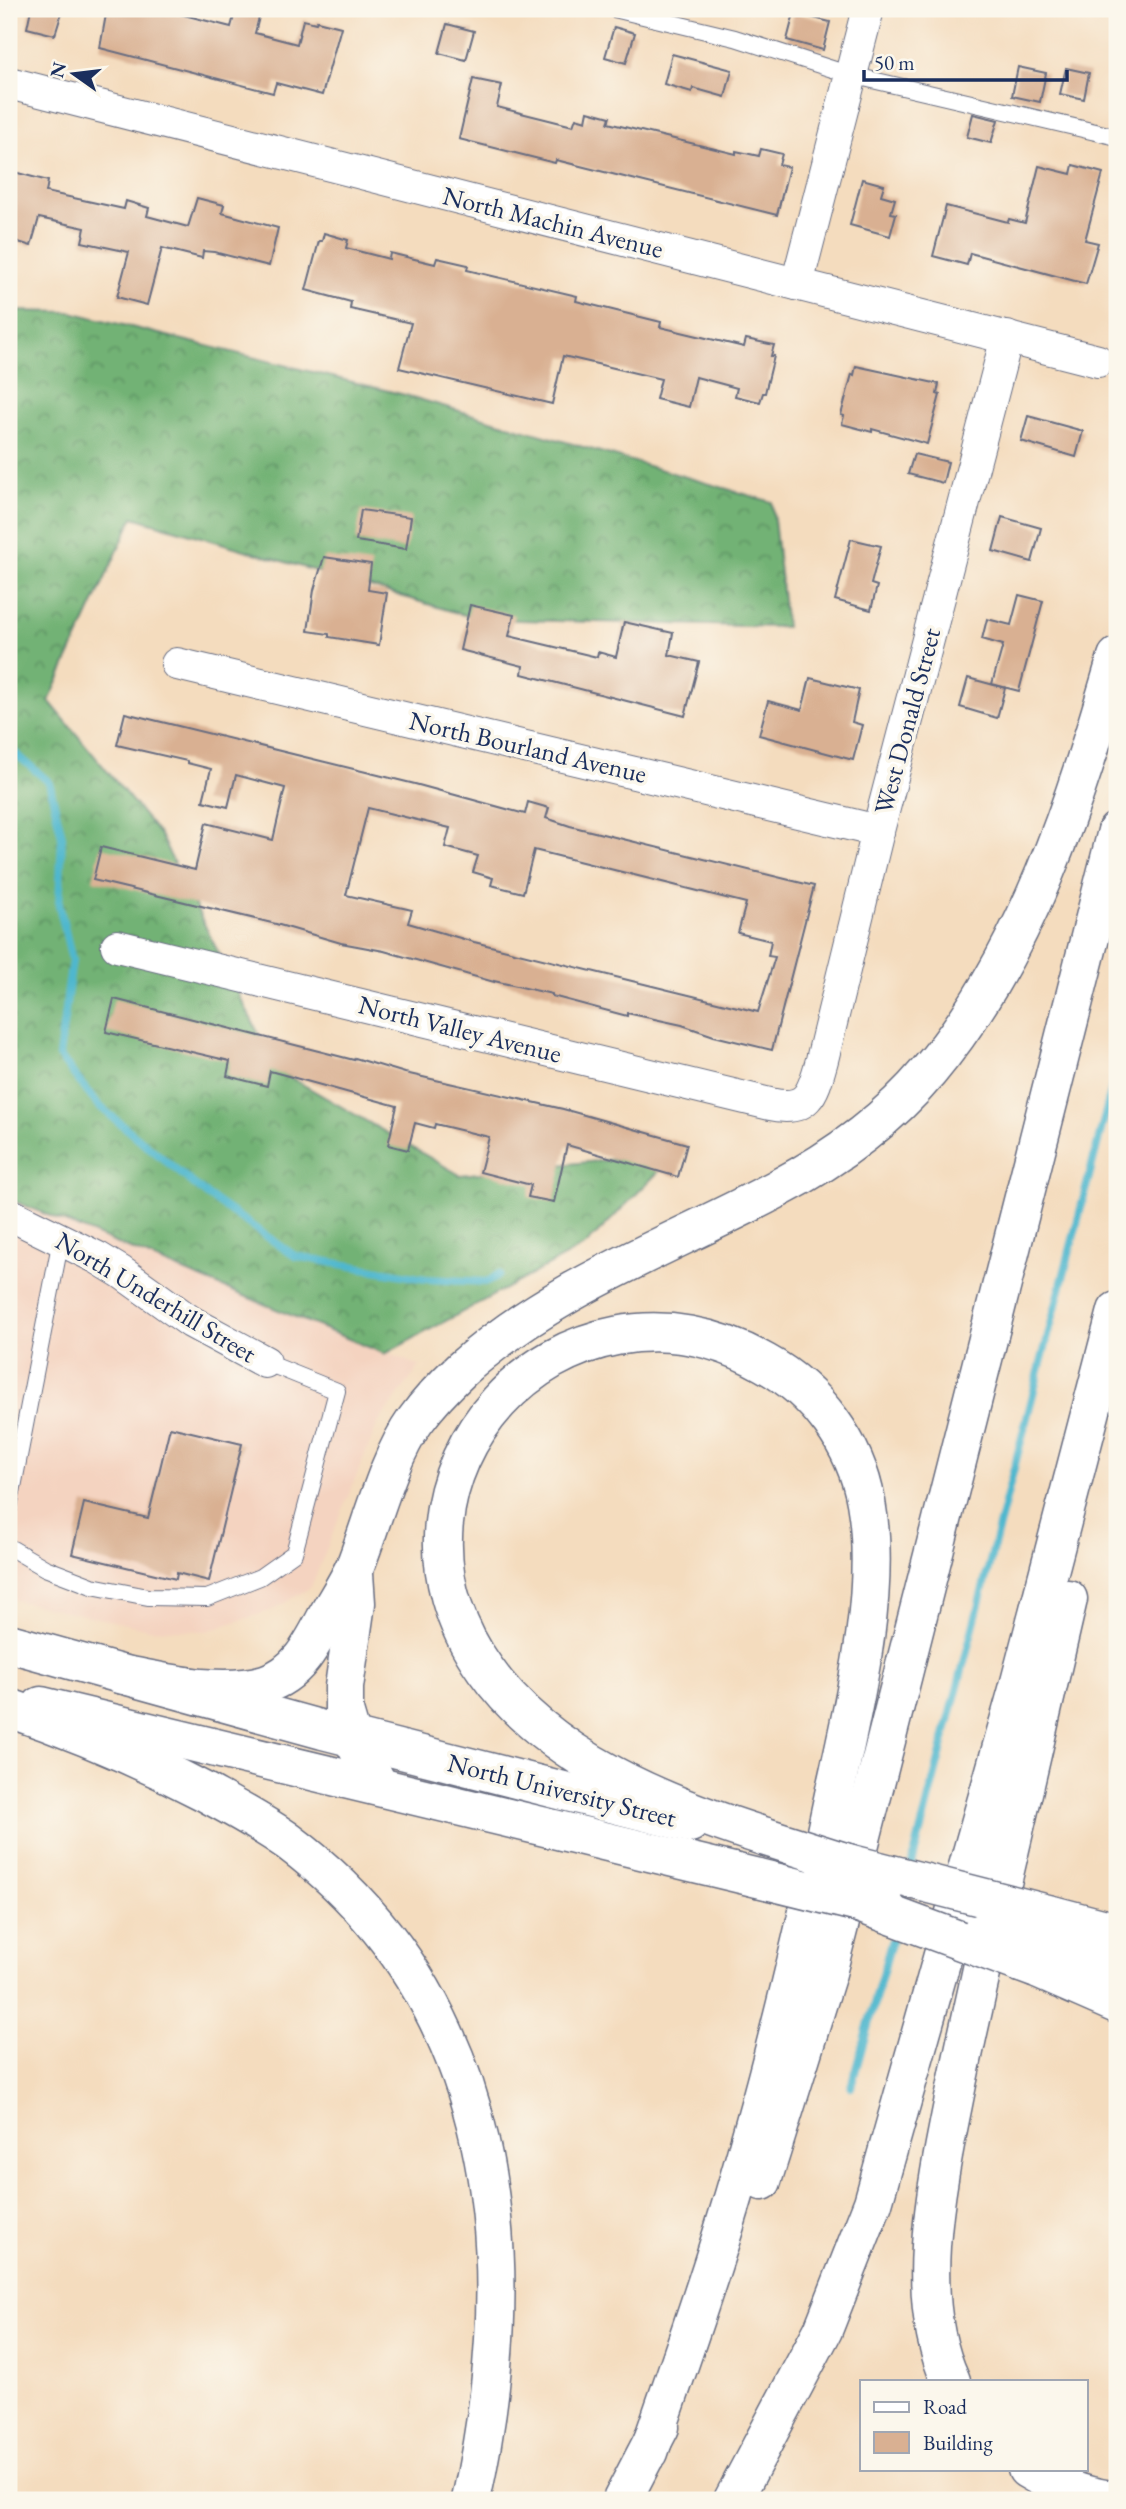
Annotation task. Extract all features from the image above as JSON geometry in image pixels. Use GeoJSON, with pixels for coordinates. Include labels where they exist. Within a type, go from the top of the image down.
{"type":"FeatureCollection","features":[{"type":"Feature","properties":{"kind":"main road"},"geometry":{"type":"LineString","coordinates":[[119,1674],[219,1689],[267,1684],[289,1672],[307,1653],[354,1569],[391,1467],[414,1422],[467,1365],[497,1340],[556,1300],[808,1172],[880,1120],[929,1071],[985,991],[1037,891],[1082,773],[1117,657]]}},
{"type":"Feature","properties":{"kind":"main road"},"geometry":{"type":"LineString","coordinates":[[622,2500],[649,2452],[692,2358],[750,2216],[781,2127],[824,1984],[1117,831]]}},
{"type":"Feature","properties":{"kind":"main road"},"geometry":{"type":"LineString","coordinates":[[733,2500],[823,2330],[873,2203],[1019,1686],[1117,1311]]}},
{"type":"Feature","properties":{"kind":"main road"},"geometry":{"type":"LineString","coordinates":[[649,2452],[726,2223],[803,1939],[855,1694],[869,1592],[871,1539],[866,1497],[846,1446],[820,1408],[783,1373],[729,1345],[683,1333],[631,1332],[578,1346],[541,1365],[500,1399],[477,1429],[457,1468],[447,1506],[443,1545],[447,1585],[471,1648],[486,1671],[515,1705],[541,1728],[592,1762],[625,1781],[695,1813],[763,1852],[851,1864],[1044,1944],[1117,1968]]}},
{"type":"Feature","properties":{"kind":"main road"},"geometry":{"type":"LineString","coordinates":[[951,2380],[939,2348],[932,2312],[934,2229],[942,2171],[977,1989],[1117,1380]]}},
{"type":"Feature","properties":{"kind":"main road"},"geometry":{"type":"LineString","coordinates":[[354,1569],[356,1603],[344,1700],[346,1720],[352,1738],[379,1786]]}},
{"type":"Feature","properties":{"kind":"main road","name":"North University Street"},"geometry":{"type":"LineString","coordinates":[[9,1643],[763,1852],[856,1902],[1044,1944]]}},
{"type":"Feature","properties":{"kind":"main road","name":"North University Street"},"geometry":{"type":"LineString","coordinates":[[9,1698],[379,1786],[763,1852]]}},
{"type":"Feature","properties":{"kind":"main road"},"geometry":{"type":"LineString","coordinates":[[9,1708],[131,1755],[226,1803],[288,1841],[320,1867],[369,1917],[422,1992],[453,2052],[470,2100],[479,2131],[493,2212],[496,2267],[493,2367],[471,2500]]}},
{"type":"Feature","properties":{"kind":"main road"},"geometry":{"type":"LineString","coordinates":[[1044,1944],[1117,1932]]}},
{"type":"Feature","properties":{"kind":"main road"},"geometry":{"type":"LineString","coordinates":[[1044,1944],[1117,2004]]}},
{"type":"Feature","properties":{"kind":"main road"},"geometry":{"type":"LineString","coordinates":[[1029,2470],[1060,2486],[1111,2500]]}},
{"type":"Feature","properties":{"kind":"street"},"geometry":{"type":"LineString","coordinates":[[797,284],[868,9]]}},
{"type":"Feature","properties":{"kind":"street","name":"North Machin Avenue"},"geometry":{"type":"LineString","coordinates":[[9,83],[1098,361]]}},
{"type":"Feature","properties":{"kind":"street","name":"West Donald Street"},"geometry":{"type":"LineString","coordinates":[[803,1102],[813,1090],[819,1071],[878,831],[1007,337]]}},
{"type":"Feature","properties":{"kind":"street","name":"North Bourland Avenue"},"geometry":{"type":"LineString","coordinates":[[177,663],[878,831]]}},
{"type":"Feature","properties":{"kind":"street","name":"North Valley Avenue"},"geometry":{"type":"LineString","coordinates":[[117,946],[770,1104],[789,1107],[803,1102]]}},
{"type":"Feature","properties":{"kind":"street","name":"North Underhill Street"},"geometry":{"type":"LineString","coordinates":[[9,1214],[121,1272],[191,1322],[265,1362]]}},
{"type":"Feature","properties":{"kind":"lane"},"geometry":{"type":"LineString","coordinates":[[614,9],[735,38],[851,75],[1117,137]]}},
{"type":"Feature","properties":{"kind":"lane"},"geometry":{"type":"LineString","coordinates":[[9,1508],[61,1239]]}},
{"type":"Feature","properties":{"kind":"lane"},"geometry":{"type":"LineString","coordinates":[[9,1546],[45,1568],[92,1586],[148,1597],[207,1598],[260,1577],[294,1553],[337,1391],[265,1362]]}},
{"type":"Feature","properties":{"kind":"shaded area"},"geometry":{"type":"Polygon","coordinates":[[[9,1199],[420,1366],[378,1423],[311,1587],[273,1610],[207,1631],[149,1629],[9,1599],[9,1199]]]}},
{"type":"Feature","properties":{"kind":"green space"},"geometry":{"type":"Polygon","coordinates":[[[9,311],[71,312],[405,395],[772,502],[786,627],[478,619],[133,517],[49,701],[160,835],[276,1069],[460,1175],[677,1153],[586,1245],[385,1354],[9,1199],[9,311]]]}},
{"type":"Feature","properties":{"kind":"building"},"geometry":{"type":"Polygon","coordinates":[[[31,9],[63,9],[55,35],[27,28],[31,9]]]}},
{"type":"Feature","properties":{"kind":"building"},"geometry":{"type":"Polygon","coordinates":[[[107,9],[177,9],[176,13],[231,27],[236,9],[261,9],[255,33],[297,44],[303,20],[341,27],[322,95],[276,83],[273,93],[100,48],[107,9]]]}},
{"type":"Feature","properties":{"kind":"building"},"geometry":{"type":"Polygon","coordinates":[[[794,13],[830,22],[823,50],[787,40],[794,13]]]}},
{"type":"Feature","properties":{"kind":"building"},"geometry":{"type":"Polygon","coordinates":[[[447,24],[474,31],[466,60],[439,53],[447,24]]]}},
{"type":"Feature","properties":{"kind":"building"},"geometry":{"type":"Polygon","coordinates":[[[614,27],[635,33],[626,63],[605,57],[614,27]]]}},
{"type":"Feature","properties":{"kind":"building"},"geometry":{"type":"Polygon","coordinates":[[[672,54],[732,70],[725,97],[693,88],[692,92],[664,84],[672,54]]]}},
{"type":"Feature","properties":{"kind":"building"},"geometry":{"type":"Polygon","coordinates":[[[1018,67],[1046,73],[1040,102],[1012,96],[1018,67]]]}},
{"type":"Feature","properties":{"kind":"building"},"geometry":{"type":"Polygon","coordinates":[[[1066,68],[1089,73],[1084,99],[1060,94],[1066,68]]]}},
{"type":"Feature","properties":{"kind":"building"},"geometry":{"type":"Polygon","coordinates":[[[473,79],[502,85],[497,107],[573,126],[576,118],[586,121],[588,111],[610,117],[608,123],[736,154],[736,151],[759,156],[761,149],[782,154],[779,165],[789,167],[777,215],[556,160],[555,163],[459,139],[473,79]]]}},
{"type":"Feature","properties":{"kind":"building"},"geometry":{"type":"Polygon","coordinates":[[[973,114],[998,120],[991,143],[967,137],[973,114]]]}},
{"type":"Feature","properties":{"kind":"building"},"geometry":{"type":"Polygon","coordinates":[[[1073,165],[1103,173],[1085,240],[1098,243],[1086,284],[970,253],[967,265],[933,256],[946,206],[1008,222],[1009,219],[1025,223],[1039,166],[1071,174],[1073,165]]]}},
{"type":"Feature","properties":{"kind":"building"},"geometry":{"type":"Polygon","coordinates":[[[14,172],[48,181],[46,192],[124,209],[126,201],[149,208],[147,216],[188,227],[197,198],[224,205],[222,213],[278,228],[269,266],[214,252],[203,251],[202,258],[162,248],[147,305],[117,297],[129,252],[82,242],[85,228],[39,218],[31,246],[9,239],[9,194],[14,172]]]}},
{"type":"Feature","properties":{"kind":"building"},"geometry":{"type":"Polygon","coordinates":[[[862,179],[884,185],[881,195],[895,199],[891,213],[896,214],[890,236],[850,225],[862,179]]]}},
{"type":"Feature","properties":{"kind":"building"},"geometry":{"type":"Polygon","coordinates":[[[324,233],[348,240],[346,248],[389,259],[390,253],[435,264],[437,258],[468,265],[467,270],[577,296],[576,301],[661,322],[660,327],[744,347],[746,339],[774,345],[765,393],[760,402],[735,396],[737,388],[696,377],[689,407],[656,399],[661,379],[563,356],[552,404],[399,368],[411,323],[350,309],[351,302],[306,290],[319,241],[322,241],[324,233]]]}},
{"type":"Feature","properties":{"kind":"building"},"geometry":{"type":"Polygon","coordinates":[[[856,366],[939,384],[937,394],[940,395],[927,444],[842,424],[844,416],[841,415],[856,366]]]}},
{"type":"Feature","properties":{"kind":"building"},"geometry":{"type":"Polygon","coordinates":[[[1028,416],[1083,431],[1076,457],[1021,441],[1028,416]]]}},
{"type":"Feature","properties":{"kind":"building"},"geometry":{"type":"Polygon","coordinates":[[[914,454],[948,462],[943,483],[908,474],[914,454]]]}},
{"type":"Feature","properties":{"kind":"building"},"geometry":{"type":"Polygon","coordinates":[[[361,510],[411,517],[406,549],[356,541],[361,510]]]}},
{"type":"Feature","properties":{"kind":"building"},"geometry":{"type":"Polygon","coordinates":[[[1002,517],[1041,528],[1032,562],[993,551],[1002,517]]]}},
{"type":"Feature","properties":{"kind":"building"},"geometry":{"type":"Polygon","coordinates":[[[851,539],[881,546],[871,584],[877,586],[871,610],[835,600],[851,539]]]}},
{"type":"Feature","properties":{"kind":"building"},"geometry":{"type":"Polygon","coordinates":[[[324,557],[371,564],[368,590],[387,593],[379,645],[308,631],[314,590],[324,557]]]}},
{"type":"Feature","properties":{"kind":"building"},"geometry":{"type":"Polygon","coordinates":[[[1019,595],[1043,601],[1019,691],[992,684],[1003,645],[982,639],[987,619],[1011,625],[1019,595]]]}},
{"type":"Feature","properties":{"kind":"building"},"geometry":{"type":"Polygon","coordinates":[[[470,605],[514,615],[509,636],[597,657],[598,652],[616,657],[624,622],[673,633],[669,655],[699,662],[685,716],[522,674],[523,666],[460,650],[470,605]]]}},
{"type":"Feature","properties":{"kind":"building"},"geometry":{"type":"Polygon","coordinates":[[[810,678],[859,690],[852,722],[862,725],[853,760],[759,735],[768,701],[802,710],[810,678]]]}},
{"type":"Feature","properties":{"kind":"building"},"geometry":{"type":"Polygon","coordinates":[[[968,678],[1005,688],[997,718],[960,707],[968,678]]]}},
{"type":"Feature","properties":{"kind":"building"},"geometry":{"type":"Polygon","coordinates":[[[125,713],[415,784],[525,814],[528,802],[549,808],[546,818],[570,826],[814,886],[772,1050],[682,1025],[627,1013],[627,1016],[384,951],[341,943],[276,924],[93,880],[101,847],[195,870],[206,823],[273,840],[285,788],[236,775],[228,807],[203,801],[211,769],[117,745],[125,713]],[[368,808],[346,895],[412,910],[408,923],[474,942],[758,1012],[775,957],[768,956],[771,941],[738,933],[746,903],[534,850],[523,893],[491,885],[493,878],[473,872],[478,856],[445,847],[450,828],[368,808]]]}},
{"type":"Feature","properties":{"kind":"building"},"geometry":{"type":"Polygon","coordinates":[[[114,999],[354,1060],[355,1058],[405,1073],[563,1109],[687,1144],[678,1177],[567,1145],[554,1202],[528,1197],[531,1185],[480,1172],[489,1137],[435,1124],[434,1128],[415,1123],[408,1150],[388,1145],[397,1106],[270,1071],[267,1086],[227,1076],[230,1061],[106,1032],[114,999]]]}},
{"type":"Feature","properties":{"kind":"building"},"geometry":{"type":"Polygon","coordinates":[[[170,1427],[242,1444],[209,1581],[177,1573],[176,1579],[72,1554],[84,1503],[148,1518],[170,1427]]]}},
{"type":"Feature","properties":{"kind":"waterway"},"geometry":{"type":"LineString","coordinates":[[9,748],[49,782],[62,836],[59,905],[72,960],[59,1056],[98,1105],[207,1195],[295,1256],[426,1279],[488,1282],[499,1274]]}},
{"type":"Feature","properties":{"kind":"waterway"},"geometry":{"type":"LineString","coordinates":[[911,1868],[1117,1068]]}},
{"type":"Feature","properties":{"kind":"waterway"},"geometry":{"type":"LineString","coordinates":[[851,2087],[895,1928]]}}]}
